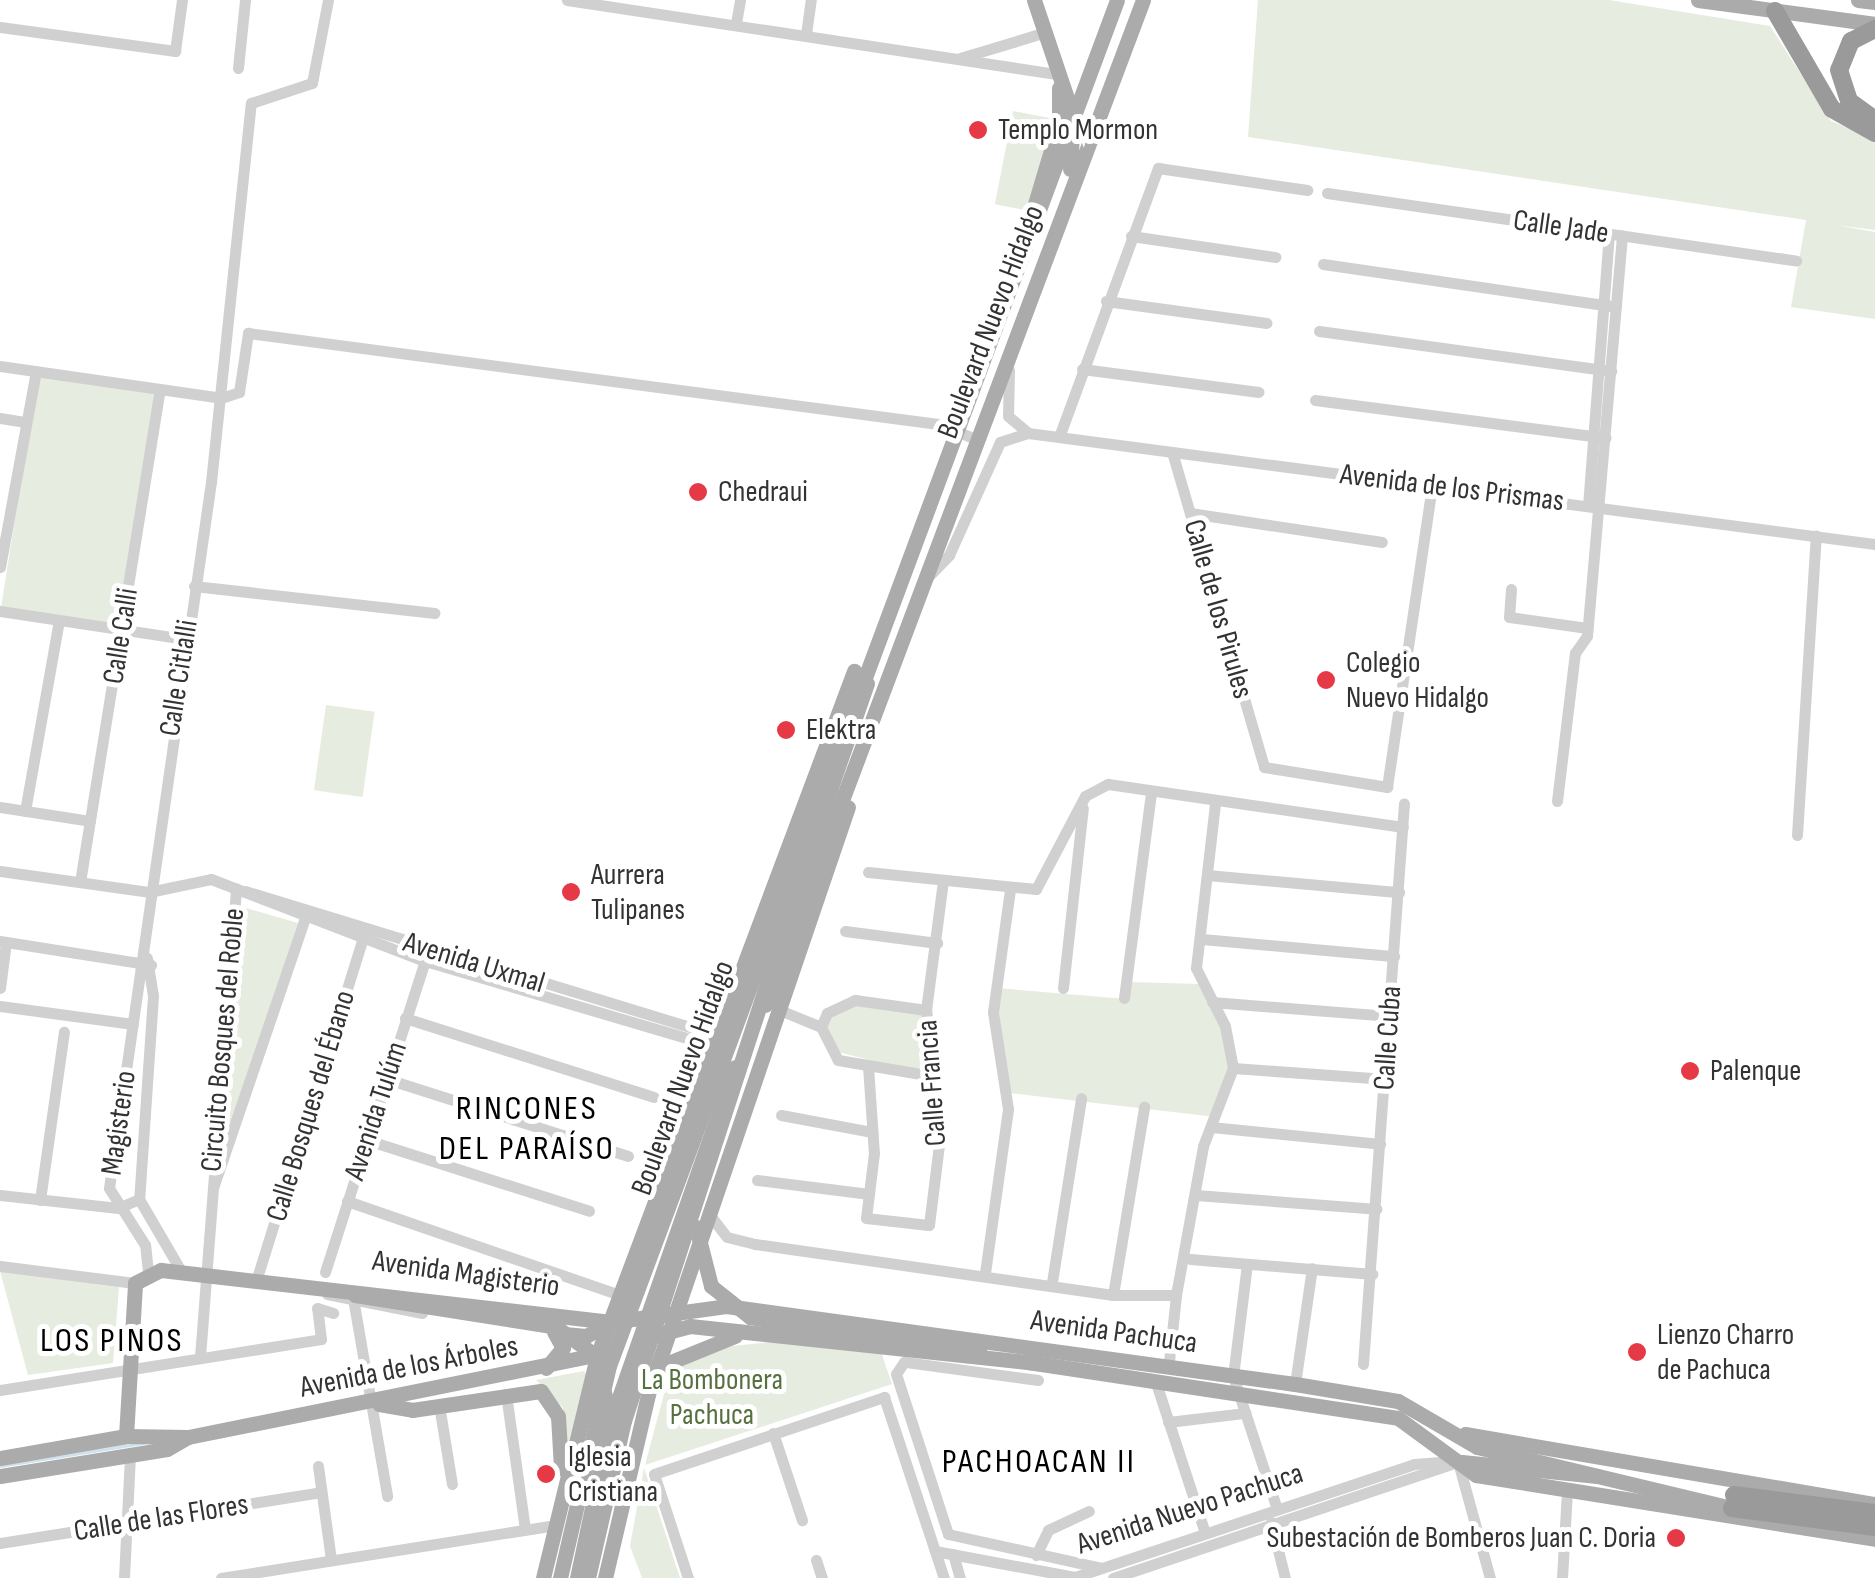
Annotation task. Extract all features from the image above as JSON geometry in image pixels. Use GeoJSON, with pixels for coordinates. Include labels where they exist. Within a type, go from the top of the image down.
{"type":"FeatureCollection","features":[{"type":"Feature","properties":{"kind":"highway"},"geometry":{"type":"LineString","coordinates":[[1774,11],[1832,109],[1875,133]]}},
{"type":"Feature","properties":{"kind":"highway"},"geometry":{"type":"LineString","coordinates":[[1875,26],[1850,41],[1839,70],[1849,101],[1875,120]]}},
{"type":"Feature","properties":{"kind":"highway"},"geometry":{"type":"LineString","coordinates":[[1733,1502],[1875,1513]]}},
{"type":"Feature","properties":{"kind":"highway"},"geometry":{"type":"LineString","coordinates":[[1733,1502],[1875,1528]]}},
{"type":"Feature","properties":{"kind":"main road"},"geometry":{"type":"LineString","coordinates":[[1034,0],[1058,74],[1074,158],[1058,223]]}},
{"type":"Feature","properties":{"kind":"main road","name":"Boulevard Nuevo Hidalgo"},"geometry":{"type":"LineString","coordinates":[[560,1578],[618,1322],[639,1262],[703,1103],[1028,238],[1067,115],[1118,0]]}},
{"type":"Feature","properties":{"kind":"main road","name":"Boulevard Nuevo Hidalgo"},"geometry":{"type":"LineString","coordinates":[[577,1578],[610,1422],[716,1106],[746,1044],[852,778],[924,581],[979,460],[976,439],[1143,0]]}},
{"type":"Feature","properties":{"kind":"main road"},"geometry":{"type":"LineString","coordinates":[[1698,0],[1875,26]]}},
{"type":"Feature","properties":{"kind":"main road"},"geometry":{"type":"LineString","coordinates":[[1858,0],[1875,2]]}},
{"type":"Feature","properties":{"kind":"main road"},"geometry":{"type":"LineString","coordinates":[[1067,115],[1079,76],[1103,34]]}},
{"type":"Feature","properties":{"kind":"main road"},"geometry":{"type":"LineString","coordinates":[[1058,74],[1079,76]]}},
{"type":"Feature","properties":{"kind":"main road"},"geometry":{"type":"LineString","coordinates":[[1058,74],[1067,115]]}},
{"type":"Feature","properties":{"kind":"main road"},"geometry":{"type":"LineString","coordinates":[[576,1316],[607,1312],[639,1262],[703,1065],[840,697],[890,607]]}},
{"type":"Feature","properties":{"kind":"main road","name":"Boulevard Nuevo Hidalgo"},"geometry":{"type":"LineString","coordinates":[[604,1578],[648,1394],[678,1310],[830,790],[890,607]]}},
{"type":"Feature","properties":{"kind":"main road","name":"Boulevard Nuevo Hidalgo"},"geometry":{"type":"LineString","coordinates":[[588,1578],[624,1421],[782,1011],[845,832],[852,778]]}},
{"type":"Feature","properties":{"kind":"main road"},"geometry":{"type":"LineString","coordinates":[[703,1065],[703,1103]]}},
{"type":"Feature","properties":{"kind":"main road"},"geometry":{"type":"LineString","coordinates":[[704,1216],[711,1269],[752,1309]]}},
{"type":"Feature","properties":{"kind":"main road"},"geometry":{"type":"LineString","coordinates":[[704,1216],[704,1273],[750,1317],[980,1353],[1038,1372]]}},
{"type":"Feature","properties":{"kind":"main road"},"geometry":{"type":"LineString","coordinates":[[639,1262],[654,1316],[672,1329]]}},
{"type":"Feature","properties":{"kind":"main road","name":"Avenida Magisterio"},"geometry":{"type":"LineString","coordinates":[[141,1277],[181,1271],[314,1290],[356,1286],[618,1322]]}},
{"type":"Feature","properties":{"kind":"main road"},"geometry":{"type":"LineString","coordinates":[[126,1436],[126,1369],[141,1277]]}},
{"type":"Feature","properties":{"kind":"main road"},"geometry":{"type":"LineString","coordinates":[[314,1290],[567,1332],[599,1364],[610,1422]]}},
{"type":"Feature","properties":{"kind":"main road"},"geometry":{"type":"LineString","coordinates":[[543,1578],[564,1478],[598,1356],[618,1322],[620,1295]]}},
{"type":"Feature","properties":{"kind":"main road","name":"Avenida Pachuca"},"geometry":{"type":"LineString","coordinates":[[678,1310],[752,1309],[1398,1400],[1460,1432],[1477,1447],[1596,1476]]}},
{"type":"Feature","properties":{"kind":"main road"},"geometry":{"type":"LineString","coordinates":[[543,1370],[562,1354],[554,1332],[586,1336],[618,1322],[678,1310]]}},
{"type":"Feature","properties":{"kind":"main road"},"geometry":{"type":"LineString","coordinates":[[618,1322],[637,1341],[648,1394]]}},
{"type":"Feature","properties":{"kind":"main road"},"geometry":{"type":"LineString","coordinates":[[637,1341],[672,1329],[746,1333],[1038,1372]]}},
{"type":"Feature","properties":{"kind":"main road"},"geometry":{"type":"LineString","coordinates":[[656,1373],[682,1350],[746,1333]]}},
{"type":"Feature","properties":{"kind":"main road","name":"Avenida de los Árboles"},"geometry":{"type":"LineString","coordinates":[[0,1476],[130,1455],[188,1437],[543,1370],[637,1341]]}},
{"type":"Feature","properties":{"kind":"main road","name":"Avenida Pachuca"},"geometry":{"type":"LineString","coordinates":[[1038,1372],[1155,1380],[1398,1418],[1458,1462]]}},
{"type":"Feature","properties":{"kind":"main road"},"geometry":{"type":"LineString","coordinates":[[370,1403],[440,1405],[536,1390],[551,1401],[564,1478]]}},
{"type":"Feature","properties":{"kind":"main road"},"geometry":{"type":"LineString","coordinates":[[1733,1502],[1617,1472],[1596,1476],[1458,1462],[1460,1432],[1875,1504]]}},
{"type":"Feature","properties":{"kind":"main road","name":"Avenida de los Árboles"},"geometry":{"type":"LineString","coordinates":[[0,1458],[126,1436],[188,1437]]}},
{"type":"Feature","properties":{"kind":"main road","name":"Avenida Nuevo Pachuca"},"geometry":{"type":"LineString","coordinates":[[1458,1462],[1476,1475],[1566,1492],[1875,1540]]}},
{"type":"Feature","properties":{"kind":"street"},"geometry":{"type":"LineString","coordinates":[[0,27],[174,51],[182,0]]}},
{"type":"Feature","properties":{"kind":"street"},"geometry":{"type":"LineString","coordinates":[[238,68],[245,0]]}},
{"type":"Feature","properties":{"kind":"street","name":"Calle Citlalli"},"geometry":{"type":"LineString","coordinates":[[147,962],[149,892],[221,398],[251,103],[312,83],[328,0]]}},
{"type":"Feature","properties":{"kind":"street"},"geometry":{"type":"LineString","coordinates":[[567,0],[617,4],[1058,74]]}},
{"type":"Feature","properties":{"kind":"street"},"geometry":{"type":"LineString","coordinates":[[736,23],[740,0]]}},
{"type":"Feature","properties":{"kind":"street"},"geometry":{"type":"LineString","coordinates":[[806,34],[811,0]]}},
{"type":"Feature","properties":{"kind":"street"},"geometry":{"type":"LineString","coordinates":[[956,60],[1043,32]]}},
{"type":"Feature","properties":{"kind":"street"},"geometry":{"type":"LineString","coordinates":[[994,48],[999,66]]}},
{"type":"Feature","properties":{"kind":"street"},"geometry":{"type":"LineString","coordinates":[[1059,437],[1158,168],[1307,190]]}},
{"type":"Feature","properties":{"kind":"street","name":"Calle Jade"},"geometry":{"type":"LineString","coordinates":[[1327,193],[1796,261]]}},
{"type":"Feature","properties":{"kind":"street"},"geometry":{"type":"LineString","coordinates":[[1558,801],[1575,653],[1588,628],[1615,235]]}},
{"type":"Feature","properties":{"kind":"street"},"geometry":{"type":"LineString","coordinates":[[1131,236],[1275,257]]}},
{"type":"Feature","properties":{"kind":"street"},"geometry":{"type":"LineString","coordinates":[[1323,264],[1610,306]]}},
{"type":"Feature","properties":{"kind":"street"},"geometry":{"type":"LineString","coordinates":[[1106,301],[1267,323]]}},
{"type":"Feature","properties":{"kind":"street"},"geometry":{"type":"LineString","coordinates":[[1319,330],[1605,370]]}},
{"type":"Feature","properties":{"kind":"street"},"geometry":{"type":"LineString","coordinates":[[0,366],[221,398],[239,392],[248,333],[955,431],[976,439]]}},
{"type":"Feature","properties":{"kind":"street"},"geometry":{"type":"LineString","coordinates":[[924,581],[949,554],[1000,442],[1028,433],[1005,402],[1013,341]]}},
{"type":"Feature","properties":{"kind":"street"},"geometry":{"type":"LineString","coordinates":[[1082,369],[1259,392]]}},
{"type":"Feature","properties":{"kind":"street"},"geometry":{"type":"LineString","coordinates":[[0,567],[36,371]]}},
{"type":"Feature","properties":{"kind":"street","name":"Calle Calli"},"geometry":{"type":"LineString","coordinates":[[80,882],[160,390]]}},
{"type":"Feature","properties":{"kind":"street"},"geometry":{"type":"LineString","coordinates":[[1315,400],[1600,438]]}},
{"type":"Feature","properties":{"kind":"street"},"geometry":{"type":"LineString","coordinates":[[0,418],[26,422]]}},
{"type":"Feature","properties":{"kind":"street","name":"Avenida de los Prismas"},"geometry":{"type":"LineString","coordinates":[[1028,433],[1875,544]]}},
{"type":"Feature","properties":{"kind":"street","name":"Calle de los Pirules"},"geometry":{"type":"LineString","coordinates":[[1172,452],[1264,766],[1394,784],[1432,486]]}},
{"type":"Feature","properties":{"kind":"street"},"geometry":{"type":"LineString","coordinates":[[1190,513],[1382,542]]}},
{"type":"Feature","properties":{"kind":"street"},"geometry":{"type":"LineString","coordinates":[[1797,835],[1816,536]]}},
{"type":"Feature","properties":{"kind":"street"},"geometry":{"type":"LineString","coordinates":[[194,586],[434,613]]}},
{"type":"Feature","properties":{"kind":"street"},"geometry":{"type":"LineString","coordinates":[[1511,589],[1509,617],[1588,628]]}},
{"type":"Feature","properties":{"kind":"street"},"geometry":{"type":"LineString","coordinates":[[0,611],[186,638]]}},
{"type":"Feature","properties":{"kind":"street"},"geometry":{"type":"LineString","coordinates":[[26,810],[59,620]]}},
{"type":"Feature","properties":{"kind":"street"},"geometry":{"type":"LineString","coordinates":[[868,872],[1010,890],[1036,889],[1052,870],[1084,796],[1108,784],[1215,804],[1403,827]]}},
{"type":"Feature","properties":{"kind":"street"},"geometry":{"type":"LineString","coordinates":[[1124,998],[1151,792]]}},
{"type":"Feature","properties":{"kind":"street"},"geometry":{"type":"LineString","coordinates":[[1063,988],[1084,796]]}},
{"type":"Feature","properties":{"kind":"street","name":"Calle Cuba"},"geometry":{"type":"LineString","coordinates":[[1364,1364],[1404,803]]}},
{"type":"Feature","properties":{"kind":"street"},"geometry":{"type":"LineString","coordinates":[[1170,1361],[1176,1295],[1190,1259],[1196,1196],[1211,1128],[1232,1068],[1212,1002],[1196,968],[1215,804]]}},
{"type":"Feature","properties":{"kind":"street"},"geometry":{"type":"LineString","coordinates":[[0,807],[90,821]]}},
{"type":"Feature","properties":{"kind":"street"},"geometry":{"type":"LineString","coordinates":[[1052,870],[1077,874]]}},
{"type":"Feature","properties":{"kind":"street"},"geometry":{"type":"LineString","coordinates":[[0,871],[149,892]]}},
{"type":"Feature","properties":{"kind":"street"},"geometry":{"type":"LineString","coordinates":[[1207,875],[1399,892]]}},
{"type":"Feature","properties":{"kind":"street","name":"Avenida Uxmal"},"geometry":{"type":"LineString","coordinates":[[149,892],[192,877],[427,956],[712,1040]]}},
{"type":"Feature","properties":{"kind":"street","name":"Calle Francia"},"geometry":{"type":"LineString","coordinates":[[869,1194],[866,1218],[930,1225],[941,1128],[926,1010],[943,881]]}},
{"type":"Feature","properties":{"kind":"street","name":"Circuito Bosques del Roble"},"geometry":{"type":"LineString","coordinates":[[200,1357],[201,1274],[211,1192],[233,890]]}},
{"type":"Feature","properties":{"kind":"street"},"geometry":{"type":"LineString","coordinates":[[985,1274],[1008,1109],[993,1012],[1010,890]]}},
{"type":"Feature","properties":{"kind":"street","name":"Circuito Bosques del Roble"},"geometry":{"type":"LineString","coordinates":[[211,1192],[306,916]]}},
{"type":"Feature","properties":{"kind":"street"},"geometry":{"type":"LineString","coordinates":[[844,931],[937,943]]}},
{"type":"Feature","properties":{"kind":"street","name":"Calle Bosques del Ébano"},"geometry":{"type":"LineString","coordinates":[[256,1281],[364,935]]}},
{"type":"Feature","properties":{"kind":"street"},"geometry":{"type":"LineString","coordinates":[[1202,939],[1394,956]]}},
{"type":"Feature","properties":{"kind":"street"},"geometry":{"type":"LineString","coordinates":[[0,988],[3,942],[147,962]]}},
{"type":"Feature","properties":{"kind":"street","name":"Avenida Tulúm"},"geometry":{"type":"LineString","coordinates":[[326,1272],[427,956]]}},
{"type":"Feature","properties":{"kind":"street","name":"Magisterio"},"geometry":{"type":"LineString","coordinates":[[141,1277],[145,1245],[118,1208],[109,1188],[147,962]]}},
{"type":"Feature","properties":{"kind":"street","name":"Magisterio"},"geometry":{"type":"LineString","coordinates":[[147,962],[139,1199],[181,1271]]}},
{"type":"Feature","properties":{"kind":"street"},"geometry":{"type":"LineString","coordinates":[[820,1027],[827,1012],[855,1000],[926,1010]]}},
{"type":"Feature","properties":{"kind":"street"},"geometry":{"type":"LineString","coordinates":[[1212,1002],[1391,1016]]}},
{"type":"Feature","properties":{"kind":"street"},"geometry":{"type":"LineString","coordinates":[[0,1006],[134,1024]]}},
{"type":"Feature","properties":{"kind":"street"},"geometry":{"type":"LineString","coordinates":[[782,1011],[820,1027],[838,1060],[933,1076]]}},
{"type":"Feature","properties":{"kind":"street"},"geometry":{"type":"LineString","coordinates":[[406,1018],[654,1097]]}},
{"type":"Feature","properties":{"kind":"street"},"geometry":{"type":"LineString","coordinates":[[40,1200],[64,1032]]}},
{"type":"Feature","properties":{"kind":"street"},"geometry":{"type":"LineString","coordinates":[[757,1180],[869,1194],[872,1132],[868,1066]]}},
{"type":"Feature","properties":{"kind":"street"},"geometry":{"type":"LineString","coordinates":[[1232,1068],[1386,1078]]}},
{"type":"Feature","properties":{"kind":"street"},"geometry":{"type":"LineString","coordinates":[[386,1079],[628,1156]]}},
{"type":"Feature","properties":{"kind":"street"},"geometry":{"type":"LineString","coordinates":[[1052,1282],[1081,1098]]}},
{"type":"Feature","properties":{"kind":"street"},"geometry":{"type":"LineString","coordinates":[[1113,1295],[1144,1107]]}},
{"type":"Feature","properties":{"kind":"street"},"geometry":{"type":"LineString","coordinates":[[780,1116],[872,1132]]}},
{"type":"Feature","properties":{"kind":"street"},"geometry":{"type":"LineString","coordinates":[[1211,1128],[1380,1144]]}},
{"type":"Feature","properties":{"kind":"street"},"geometry":{"type":"LineString","coordinates":[[366,1140],[589,1212]]}},
{"type":"Feature","properties":{"kind":"street"},"geometry":{"type":"LineString","coordinates":[[0,1194],[118,1208],[139,1199]]}},
{"type":"Feature","properties":{"kind":"street"},"geometry":{"type":"LineString","coordinates":[[1196,1196],[1376,1209]]}},
{"type":"Feature","properties":{"kind":"street"},"geometry":{"type":"LineString","coordinates":[[347,1201],[620,1295]]}},
{"type":"Feature","properties":{"kind":"street"},"geometry":{"type":"LineString","coordinates":[[704,1216],[727,1237],[755,1244],[1052,1282],[1113,1295],[1176,1295]]}},
{"type":"Feature","properties":{"kind":"street"},"geometry":{"type":"LineString","coordinates":[[1190,1259],[1372,1274]]}},
{"type":"Feature","properties":{"kind":"street"},"geometry":{"type":"LineString","coordinates":[[1247,1264],[1233,1376],[1277,1509],[1268,1527],[1285,1578]]}},
{"type":"Feature","properties":{"kind":"street"},"geometry":{"type":"LineString","coordinates":[[0,1266],[141,1277]]}},
{"type":"Feature","properties":{"kind":"street"},"geometry":{"type":"LineString","coordinates":[[1296,1384],[1312,1268]]}},
{"type":"Feature","properties":{"kind":"street"},"geometry":{"type":"LineString","coordinates":[[355,1299],[387,1496]]}},
{"type":"Feature","properties":{"kind":"street","name":"Avenida Magisterio"},"geometry":{"type":"LineString","coordinates":[[355,1299],[554,1332]]}},
{"type":"Feature","properties":{"kind":"street"},"geometry":{"type":"LineString","coordinates":[[0,1390],[321,1339],[317,1308],[333,1313]]}},
{"type":"Feature","properties":{"kind":"street"},"geometry":{"type":"LineString","coordinates":[[1038,1372],[898,1366],[948,1534],[1101,1568]]}},
{"type":"Feature","properties":{"kind":"street"},"geometry":{"type":"LineString","coordinates":[[1155,1380],[1205,1534]]}},
{"type":"Feature","properties":{"kind":"street"},"geometry":{"type":"LineString","coordinates":[[506,1394],[526,1530]]}},
{"type":"Feature","properties":{"kind":"street"},"geometry":{"type":"LineString","coordinates":[[688,1578],[654,1474],[884,1396],[944,1578]]}},
{"type":"Feature","properties":{"kind":"street"},"geometry":{"type":"LineString","coordinates":[[440,1405],[452,1484]]}},
{"type":"Feature","properties":{"kind":"street"},"geometry":{"type":"LineString","coordinates":[[1168,1422],[1245,1414]]}},
{"type":"Feature","properties":{"kind":"street"},"geometry":{"type":"LineString","coordinates":[[773,1433],[802,1520]]}},
{"type":"Feature","properties":{"kind":"street"},"geometry":{"type":"LineString","coordinates":[[124,1578],[130,1455]]}},
{"type":"Feature","properties":{"kind":"street","name":"Avenida Nuevo Pachuca"},"geometry":{"type":"LineString","coordinates":[[1112,1578],[1205,1534],[1277,1509],[1428,1460],[1458,1462]]}},
{"type":"Feature","properties":{"kind":"street"},"geometry":{"type":"LineString","coordinates":[[1458,1462],[1490,1578]]}},
{"type":"Feature","properties":{"kind":"street","name":"Avenida Nuevo Pachuca"},"geometry":{"type":"LineString","coordinates":[[935,1551],[1075,1578],[1101,1568],[1133,1569],[1458,1462]]}},
{"type":"Feature","properties":{"kind":"street"},"geometry":{"type":"LineString","coordinates":[[318,1466],[331,1560]]}},
{"type":"Feature","properties":{"kind":"street","name":"Calle de las Flores"},"geometry":{"type":"LineString","coordinates":[[0,1544],[321,1492]]}},
{"type":"Feature","properties":{"kind":"street"},"geometry":{"type":"LineString","coordinates":[[1562,1578],[1566,1492]]}},
{"type":"Feature","properties":{"kind":"street"},"geometry":{"type":"LineString","coordinates":[[1036,1555],[1048,1530],[1088,1511]]}},
{"type":"Feature","properties":{"kind":"street"},"geometry":{"type":"LineString","coordinates":[[221,1578],[556,1525]]}},
{"type":"Feature","properties":{"kind":"street"},"geometry":{"type":"LineString","coordinates":[[952,1554],[960,1578]]}},
{"type":"Feature","properties":{"kind":"street"},"geometry":{"type":"LineString","coordinates":[[816,1560],[822,1578]]}},
{"type":"Feature","properties":{"kind":"street"},"geometry":{"type":"LineString","coordinates":[[1070,1563],[1075,1578]]}},
{"type":"Feature","properties":{"kind":"green space"},"geometry":{"type":"Polygon","coordinates":[[[1258,0],[1609,0],[1770,26],[1831,121],[1875,139],[1875,230],[1836,225],[1875,232],[1875,319],[1791,307],[1806,220],[1248,137],[1258,0]]]}},
{"type":"Feature","properties":{"kind":"green space"},"geometry":{"type":"Polygon","coordinates":[[[1013,111],[1065,121],[1047,214],[995,204],[1013,111]]]}},
{"type":"Feature","properties":{"kind":"green space"},"geometry":{"type":"Polygon","coordinates":[[[38,374],[158,393],[121,626],[1,607],[38,374]]]}},
{"type":"Feature","properties":{"kind":"green space"},"geometry":{"type":"Polygon","coordinates":[[[326,705],[375,712],[363,797],[314,790],[326,705]]]}},
{"type":"Feature","properties":{"kind":"green space"},"geometry":{"type":"Polygon","coordinates":[[[239,906],[298,923],[216,1171],[239,906]]]}},
{"type":"Feature","properties":{"kind":"green space"},"geometry":{"type":"Polygon","coordinates":[[[1129,982],[1199,984],[1224,1027],[1232,1069],[1216,1117],[1009,1093],[996,988],[1126,999],[1129,982]]]}},
{"type":"Feature","properties":{"kind":"green space"},"geometry":{"type":"Polygon","coordinates":[[[839,1003],[926,1010],[933,1076],[826,1049],[827,1013],[839,1003]]]}},
{"type":"Feature","properties":{"kind":"green space"},"geometry":{"type":"Polygon","coordinates":[[[0,1271],[119,1287],[113,1363],[28,1375],[0,1271]]]}},
{"type":"Feature","properties":{"kind":"green space","name":"La Bombonera Pachuca"},"geometry":{"type":"Polygon","coordinates":[[[790,1340],[881,1352],[892,1384],[645,1465],[671,1368],[722,1347],[790,1340]]]}},
{"type":"Feature","properties":{"kind":"green space"},"geometry":{"type":"Polygon","coordinates":[[[584,1371],[565,1456],[563,1408],[536,1380],[584,1371]]]}},
{"type":"Feature","properties":{"kind":"green space"},"geometry":{"type":"Polygon","coordinates":[[[644,1468],[680,1578],[642,1578],[630,1546],[644,1468]]]}},
{"type":"Feature","properties":{"kind":"waterway"},"geometry":{"type":"LineString","coordinates":[[0,1466],[143,1443]]}},
{"type":"Feature","properties":{"kind":"place","name":"Templo Mormon"},"geometry":{"type":"Point","coordinates":[978,130]}},
{"type":"Feature","properties":{"kind":"place","name":"Chedraui"},"geometry":{"type":"Point","coordinates":[698,492]}},
{"type":"Feature","properties":{"kind":"place","name":"Colegio Nuevo Hidalgo"},"geometry":{"type":"Point","coordinates":[1326,680]}},
{"type":"Feature","properties":{"kind":"place","name":"Elektra"},"geometry":{"type":"Point","coordinates":[786,730]}},
{"type":"Feature","properties":{"kind":"place","name":"Aurrera Tulipanes"},"geometry":{"type":"Point","coordinates":[571,892]}},
{"type":"Feature","properties":{"kind":"place","name":"Palenque"},"geometry":{"type":"Point","coordinates":[1690,1071]}},
{"type":"Feature","properties":{"kind":"place","name":"Lienzo Charro de Pachuca"},"geometry":{"type":"Point","coordinates":[1637,1352]}},
{"type":"Feature","properties":{"kind":"place","name":"Iglesia Cristiana"},"geometry":{"type":"Point","coordinates":[546,1474]}},
{"type":"Feature","properties":{"kind":"place","name":"Subestación de Bomberos Juan C. Doria"},"geometry":{"type":"Point","coordinates":[1676,1538]}},
{"type":"Feature","properties":{"kind":"district","name":"RINCONES DEL PARAÍSO"},"geometry":{"type":"Point","coordinates":[527,1129]}},
{"type":"Feature","properties":{"kind":"district","name":"LOS PINOS"},"geometry":{"type":"Point","coordinates":[112,1341]}},
{"type":"Feature","properties":{"kind":"district","name":"PACHOACAN II"},"geometry":{"type":"Point","coordinates":[1039,1462]}}]}
